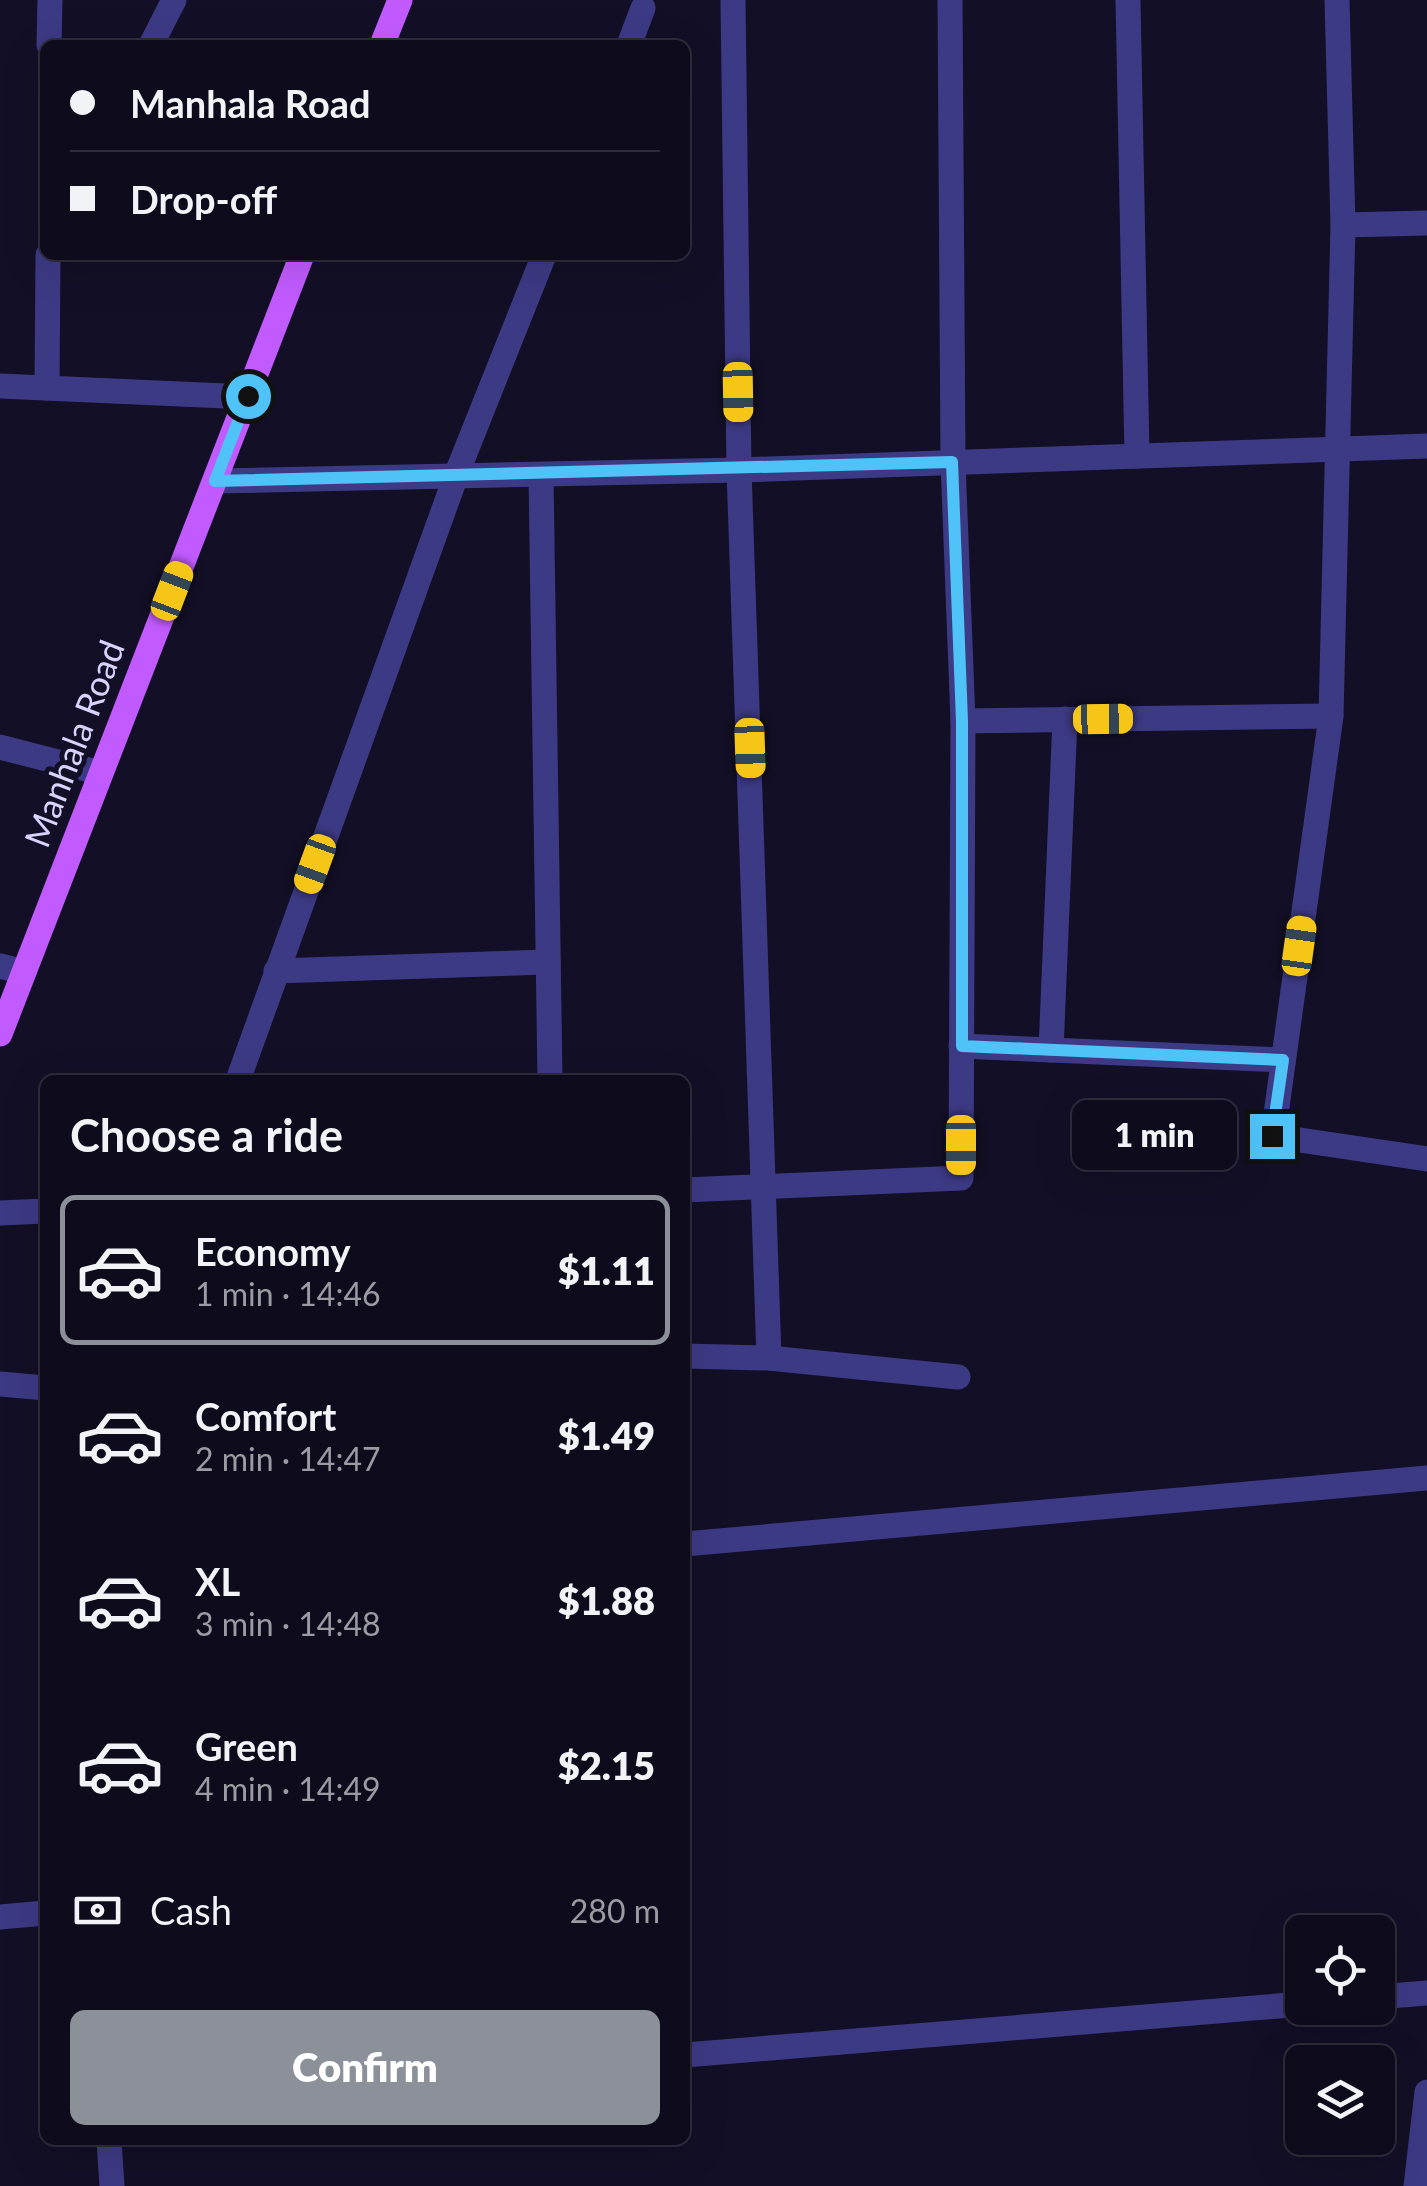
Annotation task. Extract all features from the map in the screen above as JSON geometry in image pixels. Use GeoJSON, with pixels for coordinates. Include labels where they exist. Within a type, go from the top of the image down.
{"type":"FeatureCollection","features":[{"type":"Feature","properties":{"kind":"main road"},"geometry":{"type":"LineString","coordinates":[[384,40],[400,0]]}},
{"type":"Feature","properties":{"kind":"main road","name":"Manhala Road"},"geometry":{"type":"LineString","coordinates":[[0,1034],[12,969],[102,773],[300,260]]}},
{"type":"Feature","properties":{"kind":"street"},"geometry":{"type":"LineString","coordinates":[[49,40],[50,0]]}},
{"type":"Feature","properties":{"kind":"street"},"geometry":{"type":"LineString","coordinates":[[154,40],[174,0]]}},
{"type":"Feature","properties":{"kind":"street"},"geometry":{"type":"LineString","coordinates":[[732,0],[739,470],[767,1186],[770,1358]]}},
{"type":"Feature","properties":{"kind":"street"},"geometry":{"type":"LineString","coordinates":[[690,1190],[961,1178],[962,721],[952,462],[950,0]]}},
{"type":"Feature","properties":{"kind":"street"},"geometry":{"type":"LineString","coordinates":[[1128,0],[1136,456]]}},
{"type":"Feature","properties":{"kind":"street"},"geometry":{"type":"LineString","coordinates":[[1337,0],[1343,225],[1331,716],[1272,1136],[1427,1158]]}},
{"type":"Feature","properties":{"kind":"street"},"geometry":{"type":"LineString","coordinates":[[630,40],[643,8]]}},
{"type":"Feature","properties":{"kind":"street"},"geometry":{"type":"LineString","coordinates":[[1343,225],[1427,223]]}},
{"type":"Feature","properties":{"kind":"street"},"geometry":{"type":"LineString","coordinates":[[47,388],[48,260]]}},
{"type":"Feature","properties":{"kind":"street"},"geometry":{"type":"LineString","coordinates":[[240,1075],[457,474],[542,260]]}},
{"type":"Feature","properties":{"kind":"street"},"geometry":{"type":"LineString","coordinates":[[0,386],[248,396]]}},
{"type":"Feature","properties":{"kind":"street"},"geometry":{"type":"LineString","coordinates":[[215,481],[739,470],[1427,446]]}},
{"type":"Feature","properties":{"kind":"street"},"geometry":{"type":"LineString","coordinates":[[542,475],[550,1075]]}},
{"type":"Feature","properties":{"kind":"street"},"geometry":{"type":"LineString","coordinates":[[962,721],[1331,716]]}},
{"type":"Feature","properties":{"kind":"street"},"geometry":{"type":"LineString","coordinates":[[1051,1050],[1066,720]]}},
{"type":"Feature","properties":{"kind":"street"},"geometry":{"type":"LineString","coordinates":[[0,747],[102,773]]}},
{"type":"Feature","properties":{"kind":"street"},"geometry":{"type":"LineString","coordinates":[[276,971],[548,962]]}},
{"type":"Feature","properties":{"kind":"street"},"geometry":{"type":"LineString","coordinates":[[962,1046],[1283,1060]]}},
{"type":"Feature","properties":{"kind":"street"},"geometry":{"type":"LineString","coordinates":[[0,1213],[40,1211]]}},
{"type":"Feature","properties":{"kind":"street"},"geometry":{"type":"LineString","coordinates":[[690,1356],[770,1358],[958,1376]]}},
{"type":"Feature","properties":{"kind":"street"},"geometry":{"type":"LineString","coordinates":[[0,1384],[40,1388]]}},
{"type":"Feature","properties":{"kind":"street"},"geometry":{"type":"LineString","coordinates":[[690,1544],[1427,1478]]}},
{"type":"Feature","properties":{"kind":"street"},"geometry":{"type":"LineString","coordinates":[[0,1917],[40,1914]]}},
{"type":"Feature","properties":{"kind":"street"},"geometry":{"type":"LineString","coordinates":[[1395,1996],[1427,1993]]}},
{"type":"Feature","properties":{"kind":"street"},"geometry":{"type":"LineString","coordinates":[[690,2055],[1285,2005]]}},
{"type":"Feature","properties":{"kind":"street"},"geometry":{"type":"LineString","coordinates":[[1416,2186],[1427,2092]]}},
{"type":"Feature","properties":{"kind":"street"},"geometry":{"type":"LineString","coordinates":[[109,2145],[112,2186]]}},
{"type":"Feature","properties":{"kind":"route"},"geometry":{"type":"LineString","coordinates":[[248,396],[215,481],[952,462],[962,721],[962,1046],[1283,1060],[1272,1136]]}}]}
